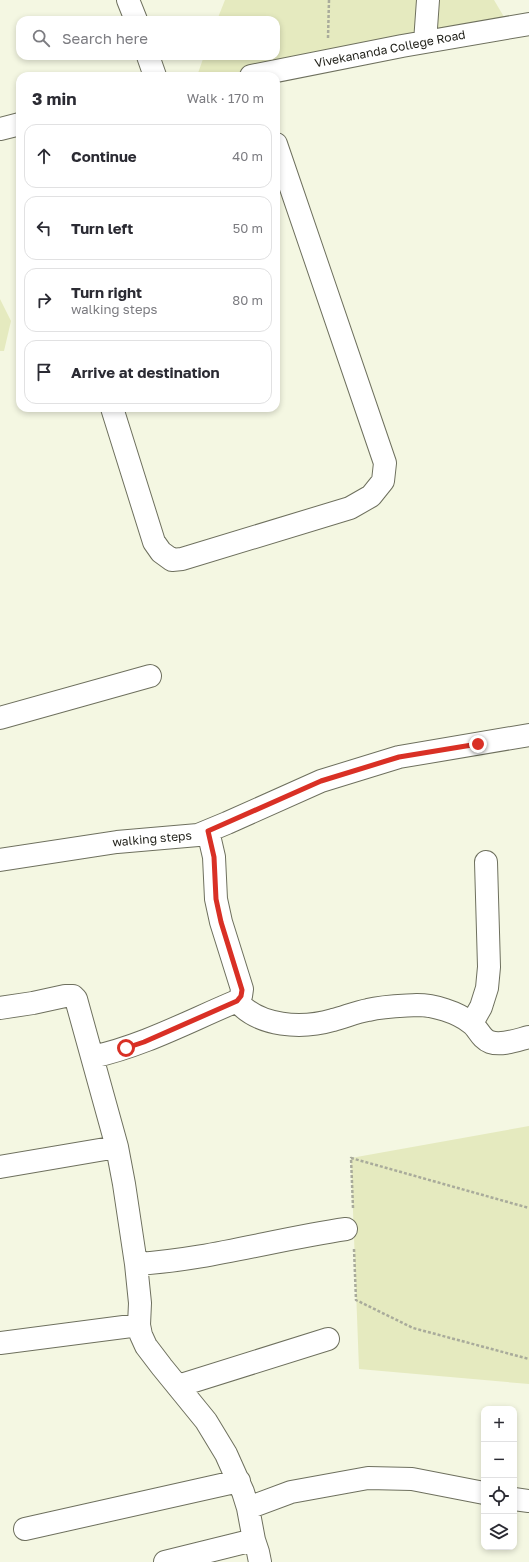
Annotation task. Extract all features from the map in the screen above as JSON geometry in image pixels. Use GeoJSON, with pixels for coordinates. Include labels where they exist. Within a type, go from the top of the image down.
{"type":"FeatureCollection","features":[{"type":"Feature","properties":{"kind":"street"},"geometry":{"type":"LineString","coordinates":[[128,0],[134,16]]}},
{"type":"Feature","properties":{"kind":"street"},"geometry":{"type":"LineString","coordinates":[[425,42],[428,0]]}},
{"type":"Feature","properties":{"kind":"street","name":"Vivekananda College Road"},"geometry":{"type":"LineString","coordinates":[[272,72],[425,42],[529,24]]}},
{"type":"Feature","properties":{"kind":"street"},"geometry":{"type":"LineString","coordinates":[[149,60],[154,72]]}},
{"type":"Feature","properties":{"kind":"street"},"geometry":{"type":"LineString","coordinates":[[0,129],[16,125]]}},
{"type":"Feature","properties":{"kind":"street"},"geometry":{"type":"LineString","coordinates":[[113,412],[154,542],[161,552],[172,560],[182,559],[350,508],[371,496],[384,481],[385,463],[280,156]]}},
{"type":"Feature","properties":{"kind":"street"},"geometry":{"type":"LineString","coordinates":[[0,718],[150,676]]}},
{"type":"Feature","properties":{"kind":"street","name":"walking steps"},"geometry":{"type":"LineString","coordinates":[[0,860],[117,842],[198,835],[321,781],[392,760],[529,734]]}},
{"type":"Feature","properties":{"kind":"street"},"geometry":{"type":"LineString","coordinates":[[92,1057],[111,1053],[144,1042],[237,1001],[241,996],[242,990],[216,899],[214,857],[208,831]]}},
{"type":"Feature","properties":{"kind":"street"},"geometry":{"type":"LineString","coordinates":[[472,1023],[481,1006],[487,988],[489,967],[486,862]]}},
{"type":"Feature","properties":{"kind":"street"},"geometry":{"type":"LineString","coordinates":[[0,1008],[65,996],[73,996],[80,1010],[85,1037],[117,1147],[136,1264],[140,1303],[139,1325],[141,1335],[146,1346],[220,1442],[239,1481],[248,1508],[260,1562]]}},
{"type":"Feature","properties":{"kind":"street"},"geometry":{"type":"LineString","coordinates":[[237,1001],[244,1009],[266,1021],[299,1024],[319,1024],[368,1010],[426,1005],[459,1016],[472,1023],[488,1042],[497,1043],[529,1037]]}},
{"type":"Feature","properties":{"kind":"street"},"geometry":{"type":"LineString","coordinates":[[0,1167],[117,1147]]}},
{"type":"Feature","properties":{"kind":"street"},"geometry":{"type":"LineString","coordinates":[[136,1264],[184,1260],[303,1235],[351,1229]]}},
{"type":"Feature","properties":{"kind":"street"},"geometry":{"type":"LineString","coordinates":[[0,1343],[139,1325]]}},
{"type":"Feature","properties":{"kind":"street"},"geometry":{"type":"LineString","coordinates":[[178,1386],[328,1339]]}},
{"type":"Feature","properties":{"kind":"street"},"geometry":{"type":"LineString","coordinates":[[248,1508],[291,1492],[368,1478],[412,1479],[481,1492]]}},
{"type":"Feature","properties":{"kind":"street"},"geometry":{"type":"LineString","coordinates":[[25,1529],[239,1481]]}},
{"type":"Feature","properties":{"kind":"street"},"geometry":{"type":"LineString","coordinates":[[517,1499],[529,1501]]}},
{"type":"Feature","properties":{"kind":"street"},"geometry":{"type":"LineString","coordinates":[[165,1562],[254,1540]]}},
{"type":"Feature","properties":{"kind":"path"},"geometry":{"type":"LineString","coordinates":[[328,61],[329,0]]}},
{"type":"Feature","properties":{"kind":"path"},"geometry":{"type":"LineString","coordinates":[[529,1208],[350,1158],[351,1229],[356,1300],[413,1328],[529,1359]]}},
{"type":"Feature","properties":{"kind":"green space"},"geometry":{"type":"Polygon","coordinates":[[[225,0],[494,0],[510,27],[275,72],[198,72],[203,60],[280,60],[280,16],[219,16],[225,0]]]}},
{"type":"Feature","properties":{"kind":"green space"},"geometry":{"type":"Polygon","coordinates":[[[0,299],[11,321],[4,351],[0,351],[0,299]]]}},
{"type":"Feature","properties":{"kind":"green space"},"geometry":{"type":"Polygon","coordinates":[[[529,1126],[529,1384],[359,1369],[351,1158],[529,1126]]]}},
{"type":"Feature","properties":{"kind":"route"},"geometry":{"type":"LineString","coordinates":[[126,1048],[168,1032],[213,1010],[237,1001],[241,996],[242,990],[221,922],[216,899],[214,857],[208,831],[227,824],[296,791],[321,781],[399,757],[478,744]]}}]}
